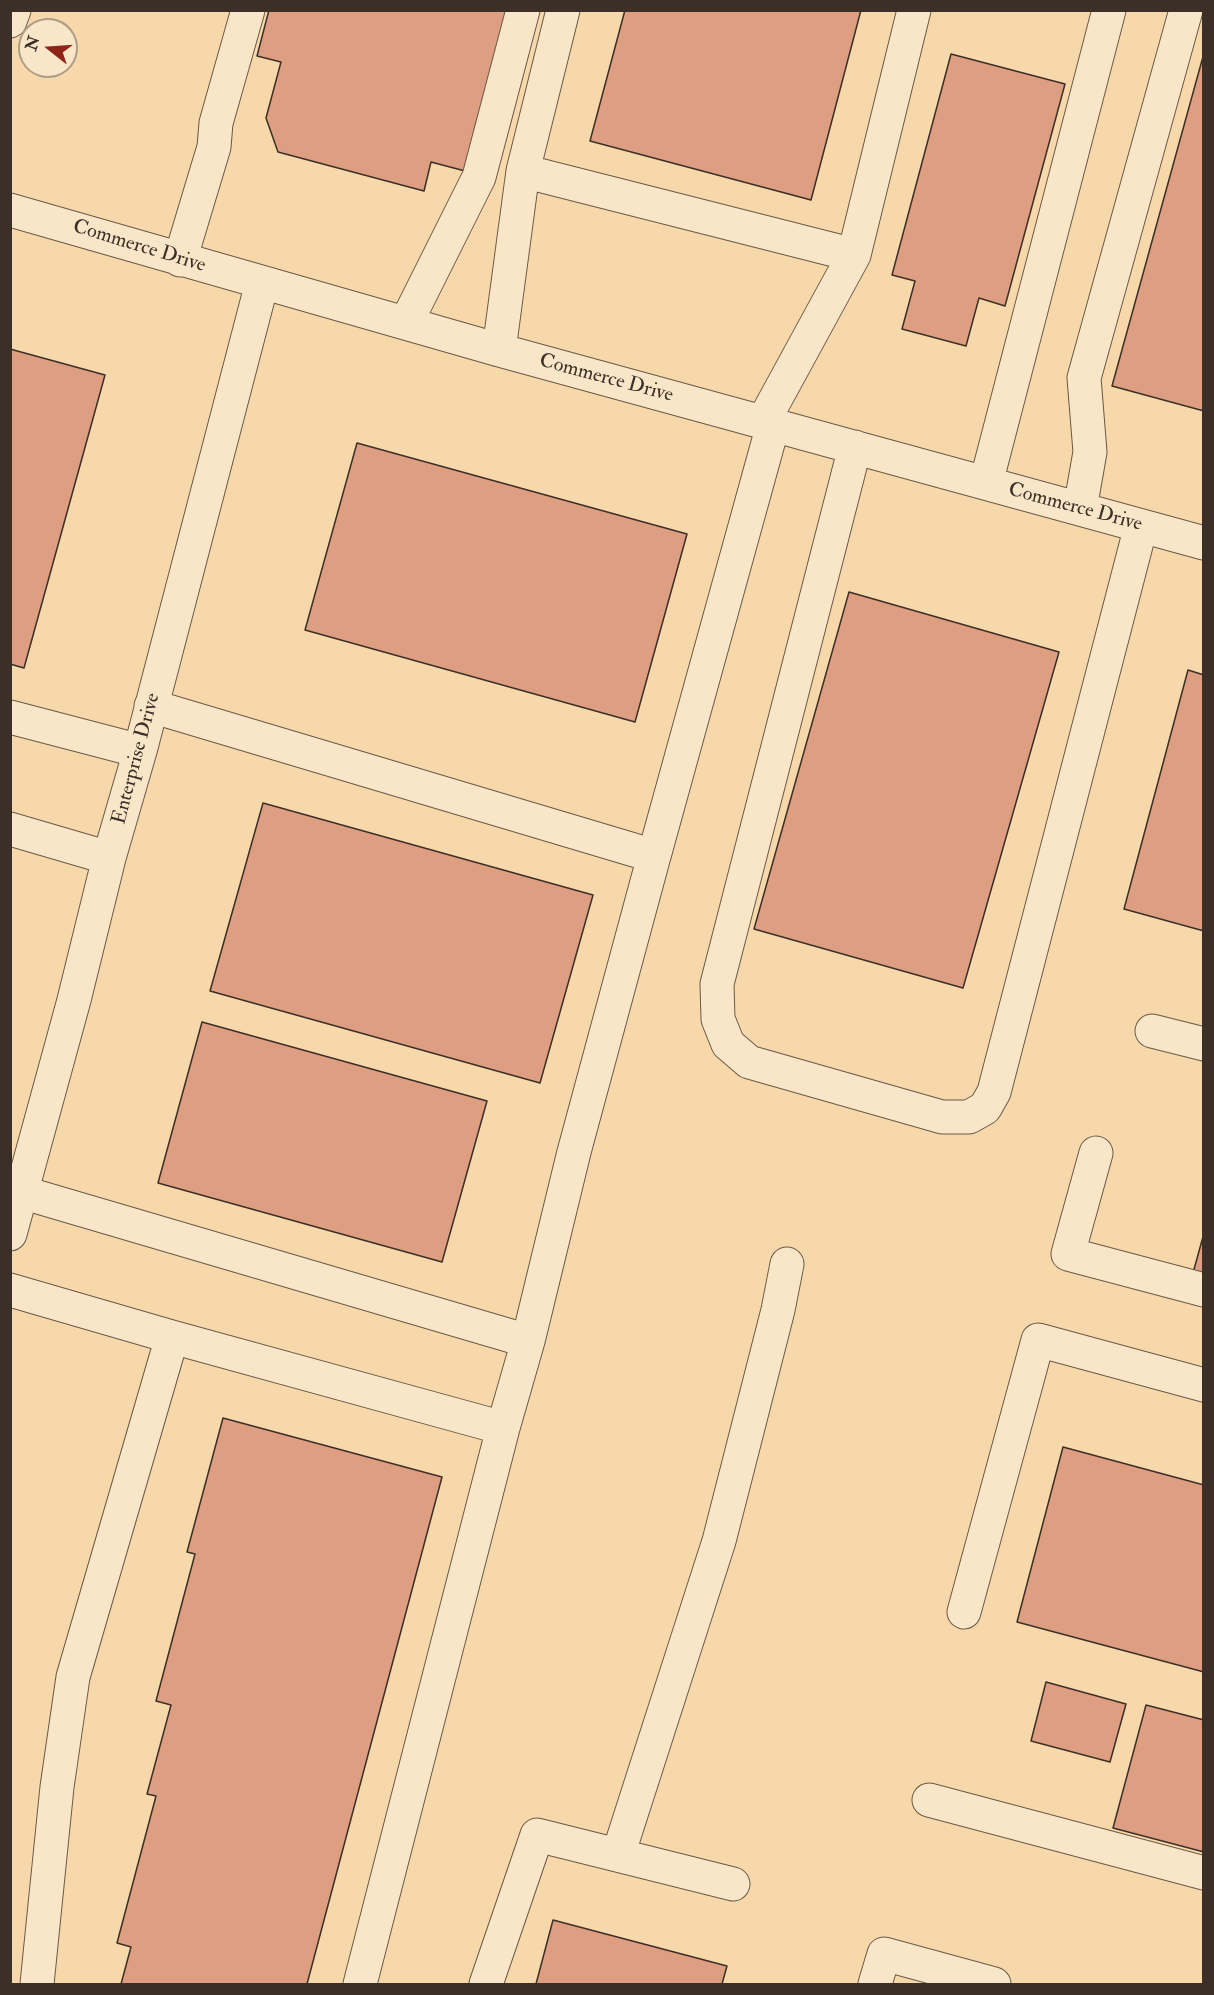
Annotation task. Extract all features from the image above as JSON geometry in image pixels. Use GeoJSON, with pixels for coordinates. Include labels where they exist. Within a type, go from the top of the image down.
{"type":"FeatureCollection","features":[{"type":"Feature","properties":{"kind":"street"},"geometry":{"type":"LineString","coordinates":[[10,21],[14,10]]}},
{"type":"Feature","properties":{"kind":"street"},"geometry":{"type":"LineString","coordinates":[[180,260],[214,147],[216,123],[248,10]]}},
{"type":"Feature","properties":{"kind":"street"},"geometry":{"type":"LineString","coordinates":[[406,323],[479,177],[523,10]]}},
{"type":"Feature","properties":{"kind":"street"},"geometry":{"type":"LineString","coordinates":[[499,350],[523,171],[563,10]]}},
{"type":"Feature","properties":{"kind":"street"},"geometry":{"type":"LineString","coordinates":[[360,1984],[503,1428],[528,1341],[574,1152],[768,424],[854,255],[914,10]]}},
{"type":"Feature","properties":{"kind":"street"},"geometry":{"type":"LineString","coordinates":[[986,483],[1109,10]]}},
{"type":"Feature","properties":{"kind":"street"},"geometry":{"type":"LineString","coordinates":[[1080,509],[1090,452],[1084,378],[1186,10]]}},
{"type":"Feature","properties":{"kind":"street"},"geometry":{"type":"LineString","coordinates":[[523,171],[854,255]]}},
{"type":"Feature","properties":{"kind":"street","name":"Commerce Drive"},"geometry":{"type":"LineString","coordinates":[[10,210],[499,350],[1203,543]]}},
{"type":"Feature","properties":{"kind":"street","name":"Enterprise Drive"},"geometry":{"type":"LineString","coordinates":[[10,1234],[21,1192],[21,1149],[74,1000],[262,283]]}},
{"type":"Feature","properties":{"kind":"street"},"geometry":{"type":"LineString","coordinates":[[855,447],[717,984],[718,1019],[728,1044],[749,1062],[942,1117],[969,1117],[986,1108],[994,1092],[1141,526]]}},
{"type":"Feature","properties":{"kind":"street"},"geometry":{"type":"LineString","coordinates":[[152,706],[654,856]]}},
{"type":"Feature","properties":{"kind":"street"},"geometry":{"type":"LineString","coordinates":[[10,717],[140,751]]}},
{"type":"Feature","properties":{"kind":"street"},"geometry":{"type":"LineString","coordinates":[[10,829],[110,858]]}},
{"type":"Feature","properties":{"kind":"street"},"geometry":{"type":"LineString","coordinates":[[1152,1031],[1203,1044]]}},
{"type":"Feature","properties":{"kind":"street"},"geometry":{"type":"LineString","coordinates":[[1096,1153],[1068,1254],[1203,1290]]}},
{"type":"Feature","properties":{"kind":"street"},"geometry":{"type":"LineString","coordinates":[[21,1192],[528,1341]]}},
{"type":"Feature","properties":{"kind":"street"},"geometry":{"type":"LineString","coordinates":[[618,1855],[719,1541],[778,1310],[787,1264]]}},
{"type":"Feature","properties":{"kind":"street"},"geometry":{"type":"LineString","coordinates":[[10,1290],[503,1428]]}},
{"type":"Feature","properties":{"kind":"street"},"geometry":{"type":"LineString","coordinates":[[37,1984],[57,1787],[73,1677],[172,1337]]}},
{"type":"Feature","properties":{"kind":"street"},"geometry":{"type":"LineString","coordinates":[[964,1612],[1038,1340],[1203,1384]]}},
{"type":"Feature","properties":{"kind":"street"},"geometry":{"type":"LineString","coordinates":[[929,1800],[1203,1873]]}},
{"type":"Feature","properties":{"kind":"street"},"geometry":{"type":"LineString","coordinates":[[486,1984],[537,1835],[733,1884]]}},
{"type":"Feature","properties":{"kind":"street"},"geometry":{"type":"LineString","coordinates":[[875,1984],[884,1954],[994,1984]]}},
{"type":"Feature","properties":{"kind":"building"},"geometry":{"type":"Polygon","coordinates":[[[269,10],[508,10],[465,171],[431,162],[424,191],[278,152],[266,118],[281,62],[257,56],[269,10]]]}},
{"type":"Feature","properties":{"kind":"building"},"geometry":{"type":"Polygon","coordinates":[[[625,10],[861,10],[811,200],[590,141],[625,10]]]}},
{"type":"Feature","properties":{"kind":"building"},"geometry":{"type":"Polygon","coordinates":[[[1204,53],[1204,411],[1112,386],[1204,53]]]}},
{"type":"Feature","properties":{"kind":"building"},"geometry":{"type":"Polygon","coordinates":[[[951,54],[1065,84],[1005,306],[979,298],[966,346],[902,329],[915,281],[892,275],[951,54]]]}},
{"type":"Feature","properties":{"kind":"building"},"geometry":{"type":"Polygon","coordinates":[[[10,349],[105,375],[24,668],[10,664],[10,349]]]}},
{"type":"Feature","properties":{"kind":"building"},"geometry":{"type":"Polygon","coordinates":[[[357,443],[687,534],[635,722],[305,630],[357,443]]]}},
{"type":"Feature","properties":{"kind":"building"},"geometry":{"type":"Polygon","coordinates":[[[849,592],[1059,652],[963,988],[754,929],[849,592]]]}},
{"type":"Feature","properties":{"kind":"building"},"geometry":{"type":"Polygon","coordinates":[[[1188,670],[1204,675],[1204,931],[1124,909],[1188,670]]]}},
{"type":"Feature","properties":{"kind":"building"},"geometry":{"type":"Polygon","coordinates":[[[263,803],[593,895],[540,1083],[210,991],[263,803]]]}},
{"type":"Feature","properties":{"kind":"building"},"geometry":{"type":"Polygon","coordinates":[[[202,1022],[487,1101],[442,1262],[158,1183],[202,1022]]]}},
{"type":"Feature","properties":{"kind":"building"},"geometry":{"type":"Polygon","coordinates":[[[1204,1233],[1204,1276],[1193,1273],[1204,1233]]]}},
{"type":"Feature","properties":{"kind":"building"},"geometry":{"type":"Polygon","coordinates":[[[223,1418],[442,1477],[307,1984],[121,1984],[131,1947],[117,1943],[156,1796],[147,1794],[171,1705],[156,1701],[195,1554],[187,1552],[223,1418]]]}},
{"type":"Feature","properties":{"kind":"building"},"geometry":{"type":"Polygon","coordinates":[[[1063,1447],[1204,1485],[1204,1672],[1017,1622],[1063,1447]]]}},
{"type":"Feature","properties":{"kind":"building"},"geometry":{"type":"Polygon","coordinates":[[[1046,1682],[1126,1704],[1110,1762],[1031,1741],[1046,1682]]]}},
{"type":"Feature","properties":{"kind":"building"},"geometry":{"type":"Polygon","coordinates":[[[1146,1705],[1204,1720],[1204,1852],[1113,1828],[1146,1705]]]}},
{"type":"Feature","properties":{"kind":"building"},"geometry":{"type":"Polygon","coordinates":[[[553,1920],[727,1966],[722,1984],[536,1984],[553,1920]]]}}]}
